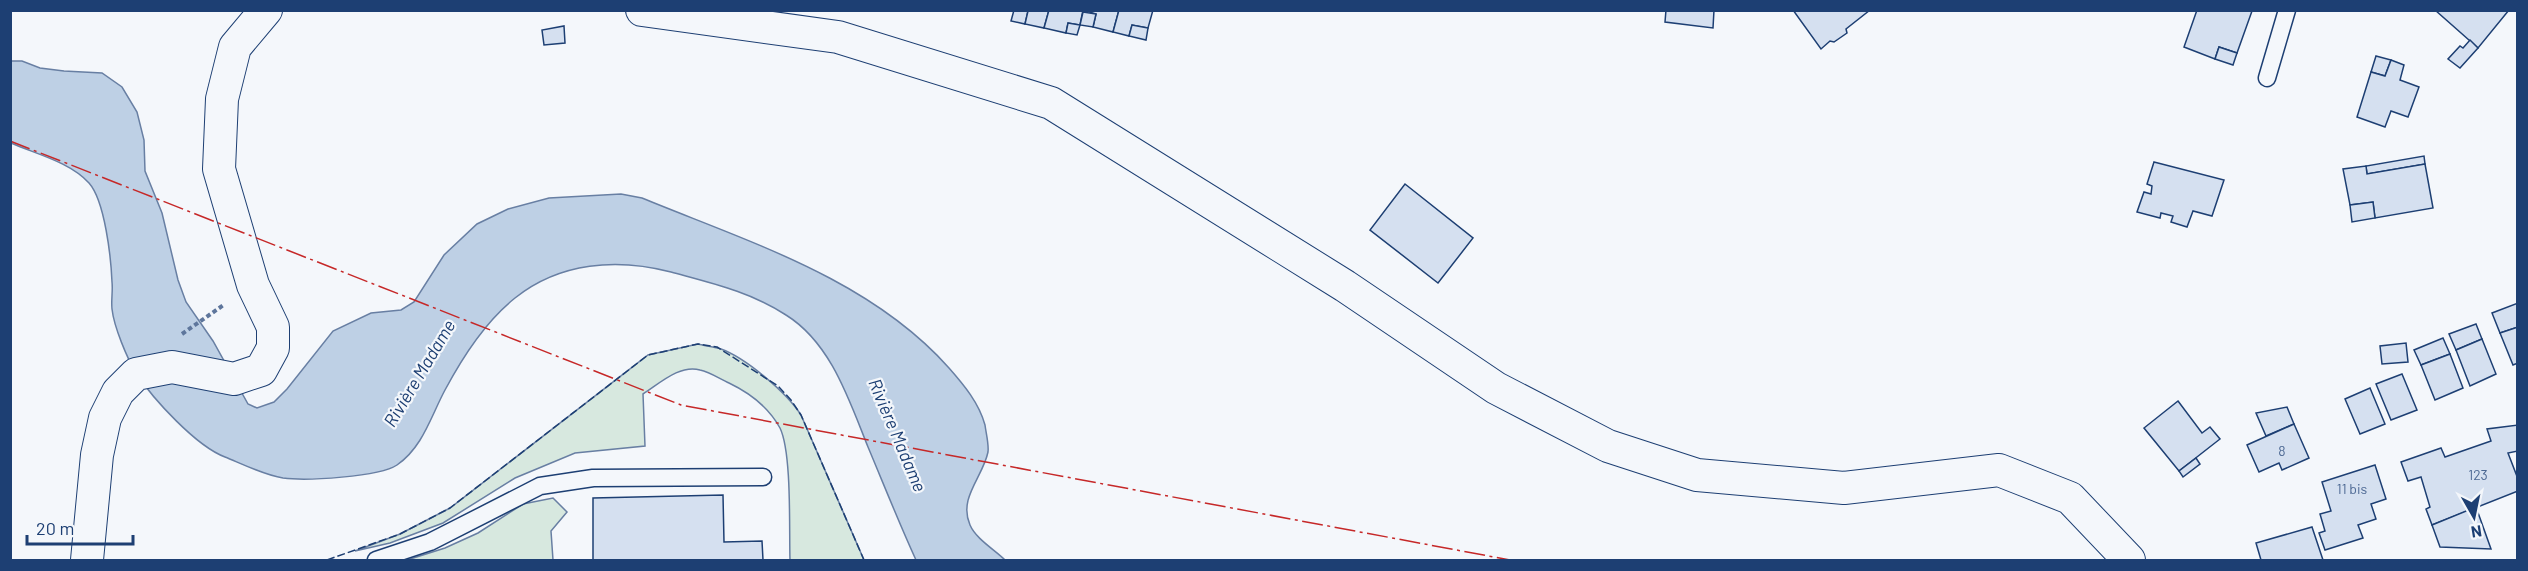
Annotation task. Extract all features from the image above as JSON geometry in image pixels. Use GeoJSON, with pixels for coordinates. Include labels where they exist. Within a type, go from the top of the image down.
{"type":"FeatureCollection","features":[{"type":"Feature","properties":{"kind":"street"},"geometry":{"type":"LineString","coordinates":[[87,561],[97,455],[105,418],[118,392],[136,374],[172,367],[234,379],[261,370],[273,348],[273,327],[253,285],[219,169],[222,99],[235,47],[266,10]]}},
{"type":"Feature","properties":{"kind":"street"},"geometry":{"type":"LineString","coordinates":[[642,10],[838,37],[1051,103],[1335,279],[1496,388],[1608,446],[1697,475],[1844,488],[2000,470],[2070,498],[2129,561]]}},
{"type":"Feature","properties":{"kind":"lane"},"geometry":{"type":"LineString","coordinates":[[2267,78],[2288,10]]}},
{"type":"Feature","properties":{"kind":"lane"},"geometry":{"type":"LineString","coordinates":[[375,561],[430,542],[540,486],[593,478],[763,477]]}},
{"type":"Feature","properties":{"kind":"path"},"geometry":{"type":"LineString","coordinates":[[177,338],[253,285]]}},
{"type":"Feature","properties":{"kind":"shaded area"},"geometry":{"type":"Polygon","coordinates":[[[698,344],[721,349],[742,360],[765,377],[795,406],[864,560],[790,560],[788,473],[784,440],[780,428],[765,408],[744,391],[707,372],[692,369],[677,372],[643,394],[645,446],[575,453],[515,478],[443,523],[390,543],[355,551],[400,534],[450,508],[648,355],[698,344]]]}},
{"type":"Feature","properties":{"kind":"shaded area"},"geometry":{"type":"Polygon","coordinates":[[[553,498],[567,512],[551,531],[553,560],[407,560],[445,548],[478,533],[523,504],[553,498]]]}},
{"type":"Feature","properties":{"kind":"water","name":"Rivière Madame"},"geometry":{"type":"Polygon","coordinates":[[[11,61],[22,61],[40,68],[102,73],[122,87],[137,112],[144,140],[145,171],[162,213],[178,280],[186,302],[213,341],[248,404],[257,408],[274,402],[333,331],[371,313],[401,310],[414,302],[444,255],[477,224],[508,209],[549,198],[621,194],[642,198],[806,266],[883,310],[918,337],[949,368],[979,409],[985,425],[988,452],[969,497],[967,515],[977,535],[1005,560],[916,560],[846,392],[827,357],[802,327],[773,307],[745,294],[671,272],[630,265],[590,266],[570,270],[532,286],[504,307],[459,365],[414,449],[397,465],[375,473],[342,477],[283,478],[225,457],[201,443],[164,408],[136,373],[129,359],[113,316],[106,230],[95,191],[72,169],[11,143],[11,61]]]}},
{"type":"Feature","properties":{"kind":"building"},"geometry":{"type":"Polygon","coordinates":[[[1014,10],[1028,11],[1025,24],[1011,21],[1014,10]]]}},
{"type":"Feature","properties":{"kind":"building"},"geometry":{"type":"Polygon","coordinates":[[[1024,10],[1049,10],[1044,28],[1025,24],[1028,11],[1024,10]]]}},
{"type":"Feature","properties":{"kind":"building"},"geometry":{"type":"Polygon","coordinates":[[[1049,10],[1083,10],[1080,25],[1068,23],[1066,33],[1044,28],[1049,10]]]}},
{"type":"Feature","properties":{"kind":"building"},"geometry":{"type":"Polygon","coordinates":[[[1083,10],[1119,10],[1113,32],[1093,27],[1096,14],[1083,10]]]}},
{"type":"Feature","properties":{"kind":"building"},"geometry":{"type":"Polygon","coordinates":[[[1119,10],[1153,10],[1148,28],[1132,25],[1129,36],[1113,32],[1119,10]]]}},
{"type":"Feature","properties":{"kind":"building"},"geometry":{"type":"Polygon","coordinates":[[[1666,10],[1714,10],[1713,28],[1665,22],[1666,10]]]}},
{"type":"Feature","properties":{"kind":"building"},"geometry":{"type":"Polygon","coordinates":[[[1793,10],[1870,10],[1846,29],[1847,33],[1834,42],[1830,41],[1821,49],[1793,10]]]}},
{"type":"Feature","properties":{"kind":"building"},"geometry":{"type":"Polygon","coordinates":[[[2197,10],[2252,11],[2237,53],[2219,47],[2215,59],[2184,47],[2197,10]]]}},
{"type":"Feature","properties":{"kind":"building"},"geometry":{"type":"Polygon","coordinates":[[[2435,10],[2509,10],[2478,48],[2435,10]]]}},
{"type":"Feature","properties":{"kind":"building"},"geometry":{"type":"Polygon","coordinates":[[[1083,12],[1096,14],[1093,27],[1080,25],[1083,12]]]}},
{"type":"Feature","properties":{"kind":"building"},"geometry":{"type":"Polygon","coordinates":[[[1068,23],[1080,25],[1077,35],[1066,33],[1068,23]]]}},
{"type":"Feature","properties":{"kind":"building"},"geometry":{"type":"Polygon","coordinates":[[[1132,25],[1148,28],[1146,40],[1129,36],[1132,25]]]}},
{"type":"Feature","properties":{"kind":"building"},"geometry":{"type":"Polygon","coordinates":[[[564,26],[565,43],[544,45],[542,30],[564,26]]]}},
{"type":"Feature","properties":{"kind":"building"},"geometry":{"type":"Polygon","coordinates":[[[2470,40],[2478,48],[2460,68],[2448,59],[2460,46],[2463,48],[2470,40]]]}},
{"type":"Feature","properties":{"kind":"building"},"geometry":{"type":"Polygon","coordinates":[[[2219,47],[2237,53],[2233,65],[2215,59],[2219,47]]]}},
{"type":"Feature","properties":{"kind":"building"},"geometry":{"type":"Polygon","coordinates":[[[2376,56],[2391,60],[2385,76],[2371,72],[2376,56]]]}},
{"type":"Feature","properties":{"kind":"building"},"geometry":{"type":"Polygon","coordinates":[[[2391,60],[2404,65],[2400,80],[2419,87],[2408,117],[2391,111],[2385,127],[2357,117],[2371,72],[2385,76],[2391,60]]]}},
{"type":"Feature","properties":{"kind":"building"},"geometry":{"type":"Polygon","coordinates":[[[2424,156],[2425,164],[2367,174],[2366,166],[2424,156]]]}},
{"type":"Feature","properties":{"kind":"building"},"geometry":{"type":"Polygon","coordinates":[[[2154,162],[2224,180],[2212,216],[2193,211],[2187,227],[2171,222],[2173,216],[2161,213],[2160,218],[2137,212],[2144,192],[2151,194],[2152,186],[2147,184],[2154,162]]]}},
{"type":"Feature","properties":{"kind":"building"},"geometry":{"type":"Polygon","coordinates":[[[2425,164],[2433,208],[2375,218],[2373,202],[2350,205],[2343,169],[2366,166],[2367,174],[2425,164]]]}},
{"type":"Feature","properties":{"kind":"building"},"geometry":{"type":"Polygon","coordinates":[[[1405,184],[1473,238],[1438,283],[1370,230],[1405,184]]]}},
{"type":"Feature","properties":{"kind":"building"},"geometry":{"type":"Polygon","coordinates":[[[2373,202],[2375,218],[2352,222],[2350,205],[2373,202]]]}},
{"type":"Feature","properties":{"kind":"building"},"geometry":{"type":"Polygon","coordinates":[[[2518,303],[2518,327],[2500,333],[2492,313],[2518,303]]]}},
{"type":"Feature","properties":{"kind":"building"},"geometry":{"type":"Polygon","coordinates":[[[2476,324],[2482,339],[2456,350],[2449,334],[2476,324]]]}},
{"type":"Feature","properties":{"kind":"building"},"geometry":{"type":"Polygon","coordinates":[[[2518,327],[2518,363],[2513,365],[2500,333],[2518,327]]]}},
{"type":"Feature","properties":{"kind":"building"},"geometry":{"type":"Polygon","coordinates":[[[2443,338],[2450,354],[2421,365],[2414,350],[2443,338]]]}},
{"type":"Feature","properties":{"kind":"building"},"geometry":{"type":"Polygon","coordinates":[[[2482,339],[2496,374],[2470,386],[2456,350],[2482,339]]]}},
{"type":"Feature","properties":{"kind":"building"},"geometry":{"type":"Polygon","coordinates":[[[2406,343],[2408,362],[2382,364],[2380,346],[2406,343]]]}},
{"type":"Feature","properties":{"kind":"building"},"geometry":{"type":"Polygon","coordinates":[[[2450,354],[2463,388],[2435,400],[2421,365],[2450,354]]]}},
{"type":"Feature","properties":{"kind":"building"},"geometry":{"type":"Polygon","coordinates":[[[2402,374],[2417,410],[2391,420],[2376,384],[2402,374]]]}},
{"type":"Feature","properties":{"kind":"building"},"geometry":{"type":"Polygon","coordinates":[[[2370,388],[2385,424],[2360,434],[2345,399],[2370,388]]]}},
{"type":"Feature","properties":{"kind":"building"},"geometry":{"type":"Polygon","coordinates":[[[2178,401],[2202,433],[2210,427],[2220,439],[2179,471],[2144,428],[2178,401]]]}},
{"type":"Feature","properties":{"kind":"building"},"geometry":{"type":"Polygon","coordinates":[[[2287,407],[2294,424],[2266,436],[2256,413],[2287,407]]]}},
{"type":"Feature","properties":{"kind":"building"},"geometry":{"type":"Polygon","coordinates":[[[2294,424],[2309,458],[2282,470],[2279,463],[2259,472],[2247,445],[2294,424]]]}},
{"type":"Feature","properties":{"kind":"building"},"geometry":{"type":"Polygon","coordinates":[[[2518,425],[2518,451],[2508,453],[2518,479],[2518,491],[2432,525],[2426,509],[2430,507],[2421,477],[2408,481],[2401,462],[2441,448],[2445,457],[2491,441],[2487,429],[2518,425]]]}},
{"type":"Feature","properties":{"kind":"building"},"geometry":{"type":"Polygon","coordinates":[[[2196,458],[2200,464],[2183,477],[2179,471],[2196,458]]]}},
{"type":"Feature","properties":{"kind":"building"},"geometry":{"type":"Polygon","coordinates":[[[2375,465],[2386,499],[2371,504],[2376,519],[2358,525],[2363,538],[2325,550],[2319,533],[2325,531],[2320,514],[2331,511],[2322,482],[2375,465]]]}},
{"type":"Feature","properties":{"kind":"building"},"geometry":{"type":"Polygon","coordinates":[[[723,495],[724,542],[762,541],[763,560],[593,560],[593,498],[723,495]]]}},
{"type":"Feature","properties":{"kind":"building"},"geometry":{"type":"Polygon","coordinates":[[[2476,507],[2491,549],[2440,547],[2432,525],[2476,507]]]}},
{"type":"Feature","properties":{"kind":"building"},"geometry":{"type":"Polygon","coordinates":[[[2312,527],[2323,560],[2261,560],[2256,543],[2312,527]]]}},
{"type":"Feature","properties":{"kind":"fence"},"geometry":{"type":"LineString","coordinates":[[327,560],[400,534],[450,508],[648,355],[698,344],[717,347],[778,386],[791,400],[801,415],[864,560]]}},
{"type":"Feature","properties":{"kind":"power"},"geometry":{"type":"LineString","coordinates":[[10,141],[681,405],[1510,560]]}}]}
